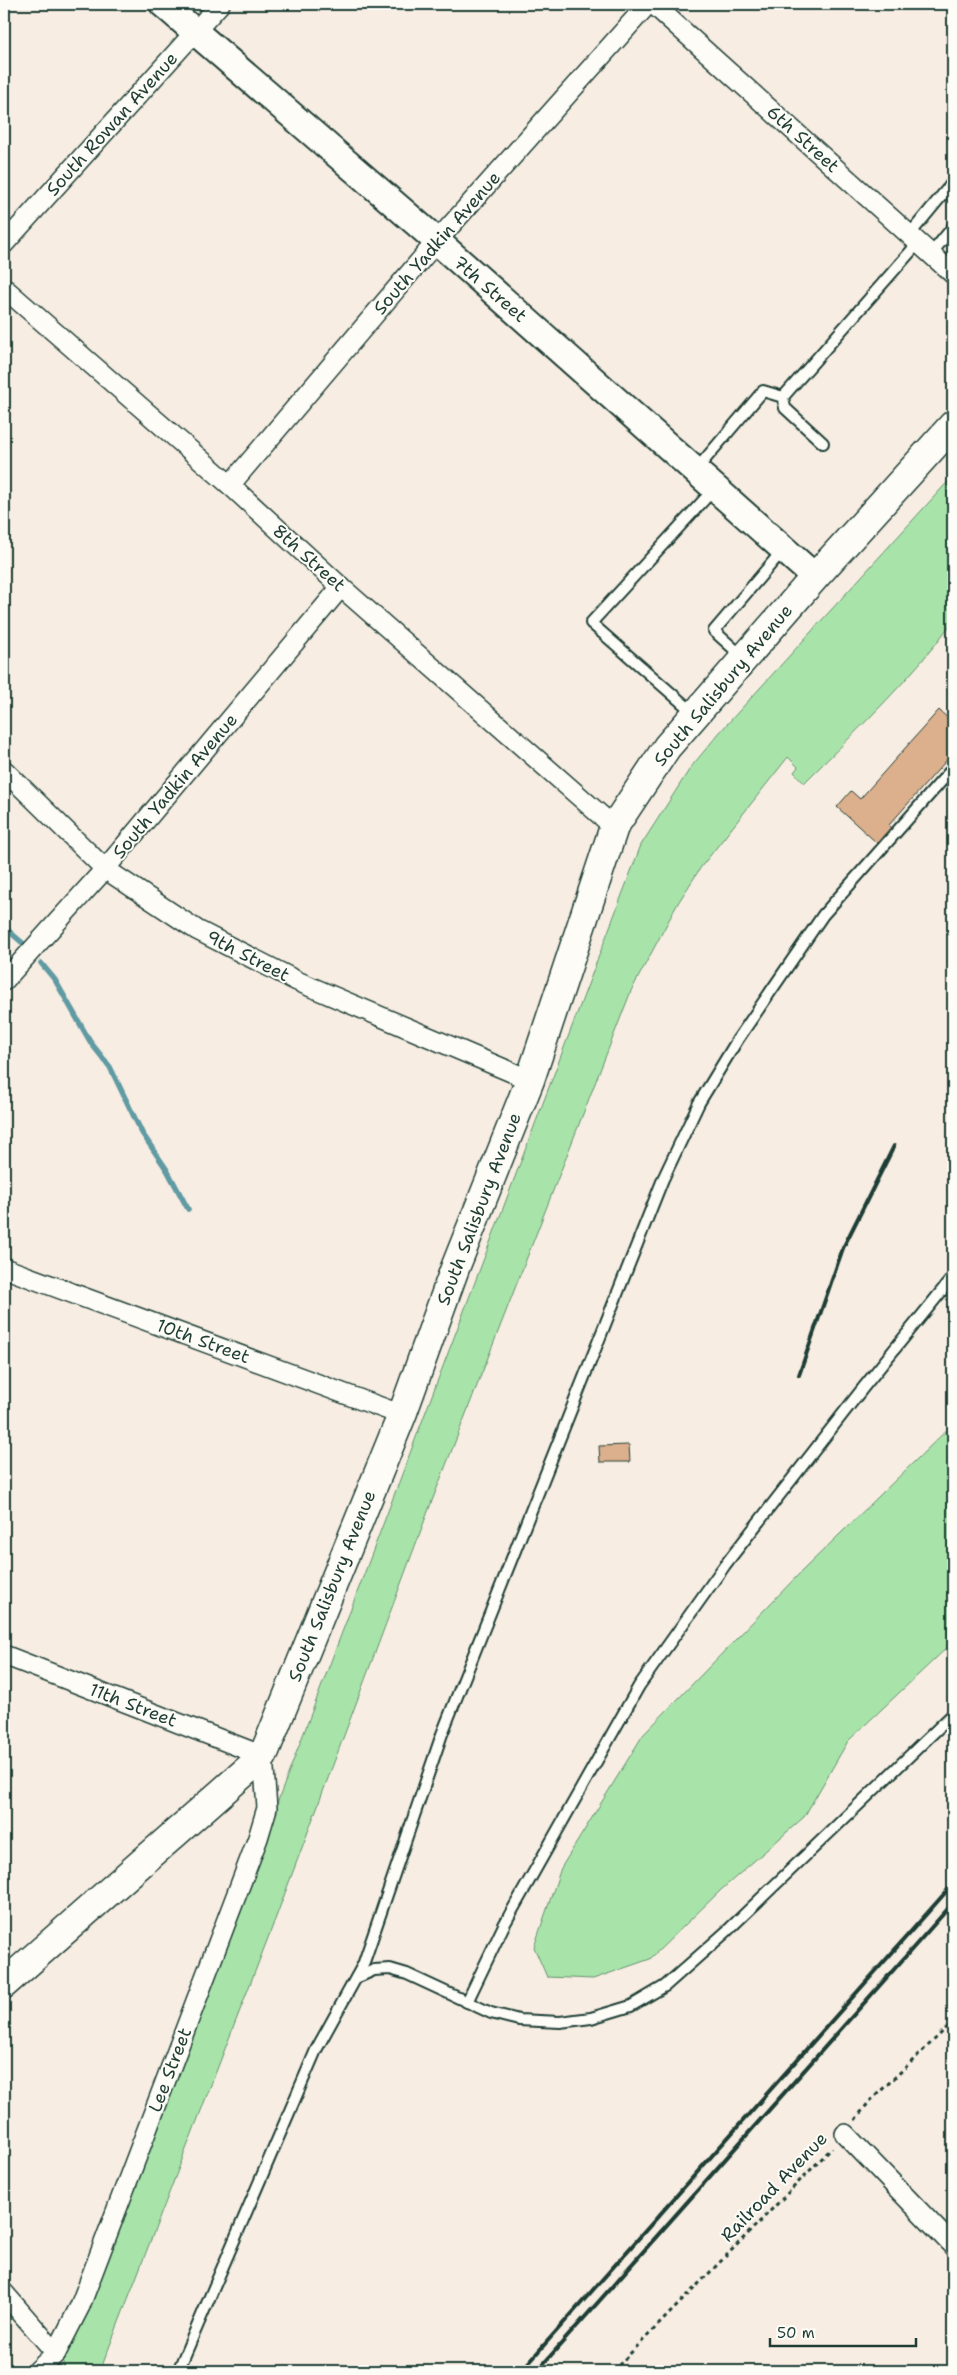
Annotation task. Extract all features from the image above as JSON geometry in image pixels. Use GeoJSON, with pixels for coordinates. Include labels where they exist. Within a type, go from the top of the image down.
{"type":"FeatureCollection","features":[{"type":"Feature","properties":{"kind":"main road","name":"South Salisbury Avenue"},"geometry":{"type":"LineString","coordinates":[[4,1984],[263,1756],[402,1415],[455,1268],[530,1080],[614,827],[668,747],[815,577],[953,424]]}},
{"type":"Feature","properties":{"kind":"street","name":"7th Street"},"geometry":{"type":"LineString","coordinates":[[163,4],[422,227],[436,242],[815,577]]}},
{"type":"Feature","properties":{"kind":"street","name":"South Rowan Avenue"},"geometry":{"type":"LineString","coordinates":[[4,244],[220,4]]}},
{"type":"Feature","properties":{"kind":"street","name":"South Yadkin Avenue"},"geometry":{"type":"LineString","coordinates":[[230,485],[436,242],[648,4]]}},
{"type":"Feature","properties":{"kind":"street","name":"6th Street"},"geometry":{"type":"LineString","coordinates":[[653,4],[953,274]]}},
{"type":"Feature","properties":{"kind":"street","name":"8th Street"},"geometry":{"type":"LineString","coordinates":[[4,288],[230,485],[341,587],[614,827]]}},
{"type":"Feature","properties":{"kind":"street","name":"South Yadkin Avenue"},"geometry":{"type":"LineString","coordinates":[[4,981],[105,869],[341,587]]}},
{"type":"Feature","properties":{"kind":"street","name":"9th Street"},"geometry":{"type":"LineString","coordinates":[[4,770],[105,869],[197,930],[297,981],[530,1080]]}},
{"type":"Feature","properties":{"kind":"street","name":"10th Street"},"geometry":{"type":"LineString","coordinates":[[4,1268],[402,1415]]}},
{"type":"Feature","properties":{"kind":"street","name":"11th Street"},"geometry":{"type":"LineString","coordinates":[[4,1655],[263,1756]]}},
{"type":"Feature","properties":{"kind":"street","name":"Lee Street"},"geometry":{"type":"LineString","coordinates":[[36,2371],[56,2353],[80,2306],[258,1838],[266,1808],[263,1756]]}},
{"type":"Feature","properties":{"kind":"street"},"geometry":{"type":"LineString","coordinates":[[845,2134],[953,2246]]}},
{"type":"Feature","properties":{"kind":"street"},"geometry":{"type":"LineString","coordinates":[[4,2293],[56,2353]]}},
{"type":"Feature","properties":{"kind":"lane"},"geometry":{"type":"LineString","coordinates":[[783,397],[920,243],[953,182]]}},
{"type":"Feature","properties":{"kind":"lane"},"geometry":{"type":"LineString","coordinates":[[920,243],[953,227]]}},
{"type":"Feature","properties":{"kind":"lane"},"geometry":{"type":"LineString","coordinates":[[695,471],[763,392],[783,397]]}},
{"type":"Feature","properties":{"kind":"lane"},"geometry":{"type":"LineString","coordinates":[[783,397],[785,408],[823,443]]}},
{"type":"Feature","properties":{"kind":"lane"},"geometry":{"type":"LineString","coordinates":[[696,715],[590,623],[714,488]]}},
{"type":"Feature","properties":{"kind":"lane"},"geometry":{"type":"LineString","coordinates":[[744,658],[714,631],[784,550]]}},
{"type":"Feature","properties":{"kind":"lane"},"geometry":{"type":"LineString","coordinates":[[178,2371],[316,2050],[363,1965],[442,1734],[663,1178],[699,1104],[738,1039],[823,915],[953,768]]}},
{"type":"Feature","properties":{"kind":"lane"},"geometry":{"type":"LineString","coordinates":[[467,2002],[504,1925],[639,1686],[725,1565],[863,1388],[953,1277]]}},
{"type":"Feature","properties":{"kind":"lane"},"geometry":{"type":"LineString","coordinates":[[356,1978],[374,1970],[390,1969],[407,1974],[491,2013],[519,2020],[560,2022],[591,2018],[631,2006],[665,1986],[727,1931],[953,1714]]}},
{"type":"Feature","properties":{"kind":"path","name":"Railroad Avenue"},"geometry":{"type":"LineString","coordinates":[[613,2371],[845,2134],[868,2102],[953,2022]]}},
{"type":"Feature","properties":{"kind":"green space"},"geometry":{"type":"Polygon","coordinates":[[[953,476],[953,621],[901,685],[804,783],[794,772],[798,767],[788,757],[701,867],[678,903],[631,991],[430,1506],[273,1925],[100,2371],[61,2371],[68,2344],[191,2030],[641,845],[691,767],[720,732],[953,476]]]}},
{"type":"Feature","properties":{"kind":"green space"},"geometry":{"type":"Polygon","coordinates":[[[953,1424],[953,1642],[848,1741],[804,1817],[721,1890],[650,1959],[593,1979],[547,1977],[534,1947],[561,1868],[643,1735],[802,1571],[953,1424]]]}},
{"type":"Feature","properties":{"kind":"building"},"geometry":{"type":"Polygon","coordinates":[[[939,710],[953,723],[953,753],[889,825],[891,827],[877,843],[837,807],[851,791],[860,799],[939,710]]]}},
{"type":"Feature","properties":{"kind":"building"},"geometry":{"type":"Polygon","coordinates":[[[629,1445],[630,1462],[600,1462],[599,1446],[629,1445]]]}},
{"type":"Feature","properties":{"kind":"waterway"},"geometry":{"type":"LineString","coordinates":[[4,927],[25,945]]}},
{"type":"Feature","properties":{"kind":"waterway"},"geometry":{"type":"LineString","coordinates":[[41,963],[55,980],[91,1043],[110,1067],[142,1133],[167,1170],[188,1209]]}},
{"type":"Feature","properties":{"kind":"railway"},"geometry":{"type":"LineString","coordinates":[[799,1375],[843,1248],[894,1146]]}},
{"type":"Feature","properties":{"kind":"railway"},"geometry":{"type":"LineString","coordinates":[[521,2371],[953,1884]]}},
{"type":"Feature","properties":{"kind":"railway"},"geometry":{"type":"LineString","coordinates":[[537,2371],[953,1903]]}}]}
